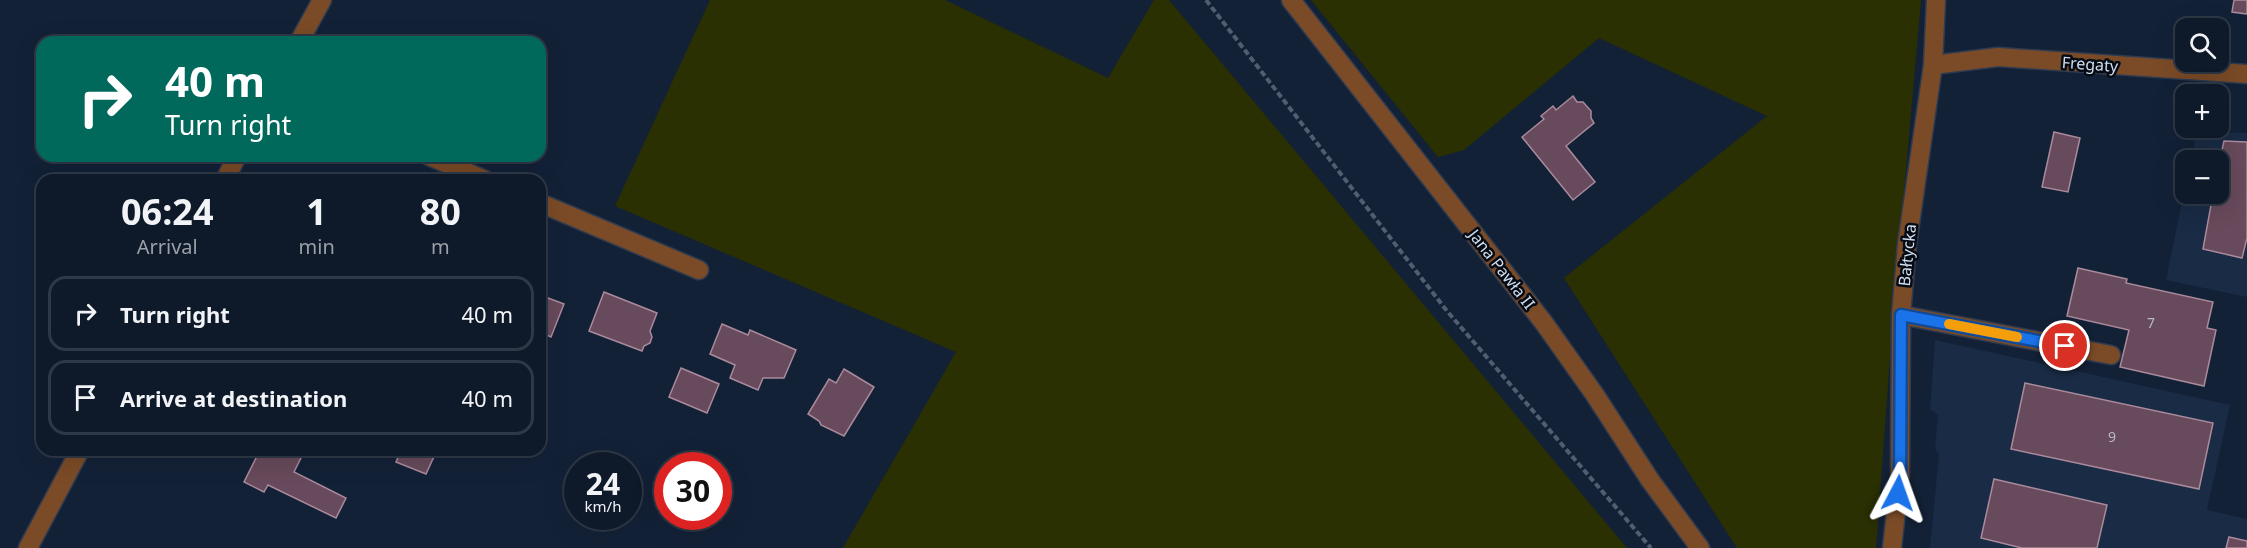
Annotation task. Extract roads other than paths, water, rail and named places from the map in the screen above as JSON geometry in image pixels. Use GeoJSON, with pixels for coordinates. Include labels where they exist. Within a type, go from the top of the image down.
{"type":"FeatureCollection","features":[{"type":"Feature","properties":{"kind":"street"},"geometry":{"type":"LineString","coordinates":[[302,36],[322,0]]}},
{"type":"Feature","properties":{"kind":"street","name":"Jana Pawła II"},"geometry":{"type":"LineString","coordinates":[[1291,0],[1544,323],[1595,395],[1650,480],[1700,548]]}},
{"type":"Feature","properties":{"kind":"street","name":"Bałtycka"},"geometry":{"type":"LineString","coordinates":[[1892,548],[1900,475],[1901,315],[1907,244],[1933,65],[1936,0]]}},
{"type":"Feature","properties":{"kind":"street","name":"Fregaty"},"geometry":{"type":"LineString","coordinates":[[1933,65],[1998,57],[2247,75]]}},
{"type":"Feature","properties":{"kind":"street"},"geometry":{"type":"LineString","coordinates":[[443,162],[472,174]]}},
{"type":"Feature","properties":{"kind":"street"},"geometry":{"type":"LineString","coordinates":[[546,206],[699,270]]}},
{"type":"Feature","properties":{"kind":"street"},"geometry":{"type":"LineString","coordinates":[[1901,315],[2111,355]]}},
{"type":"Feature","properties":{"kind":"street"},"geometry":{"type":"LineString","coordinates":[[28,548],[77,456]]}}]}
